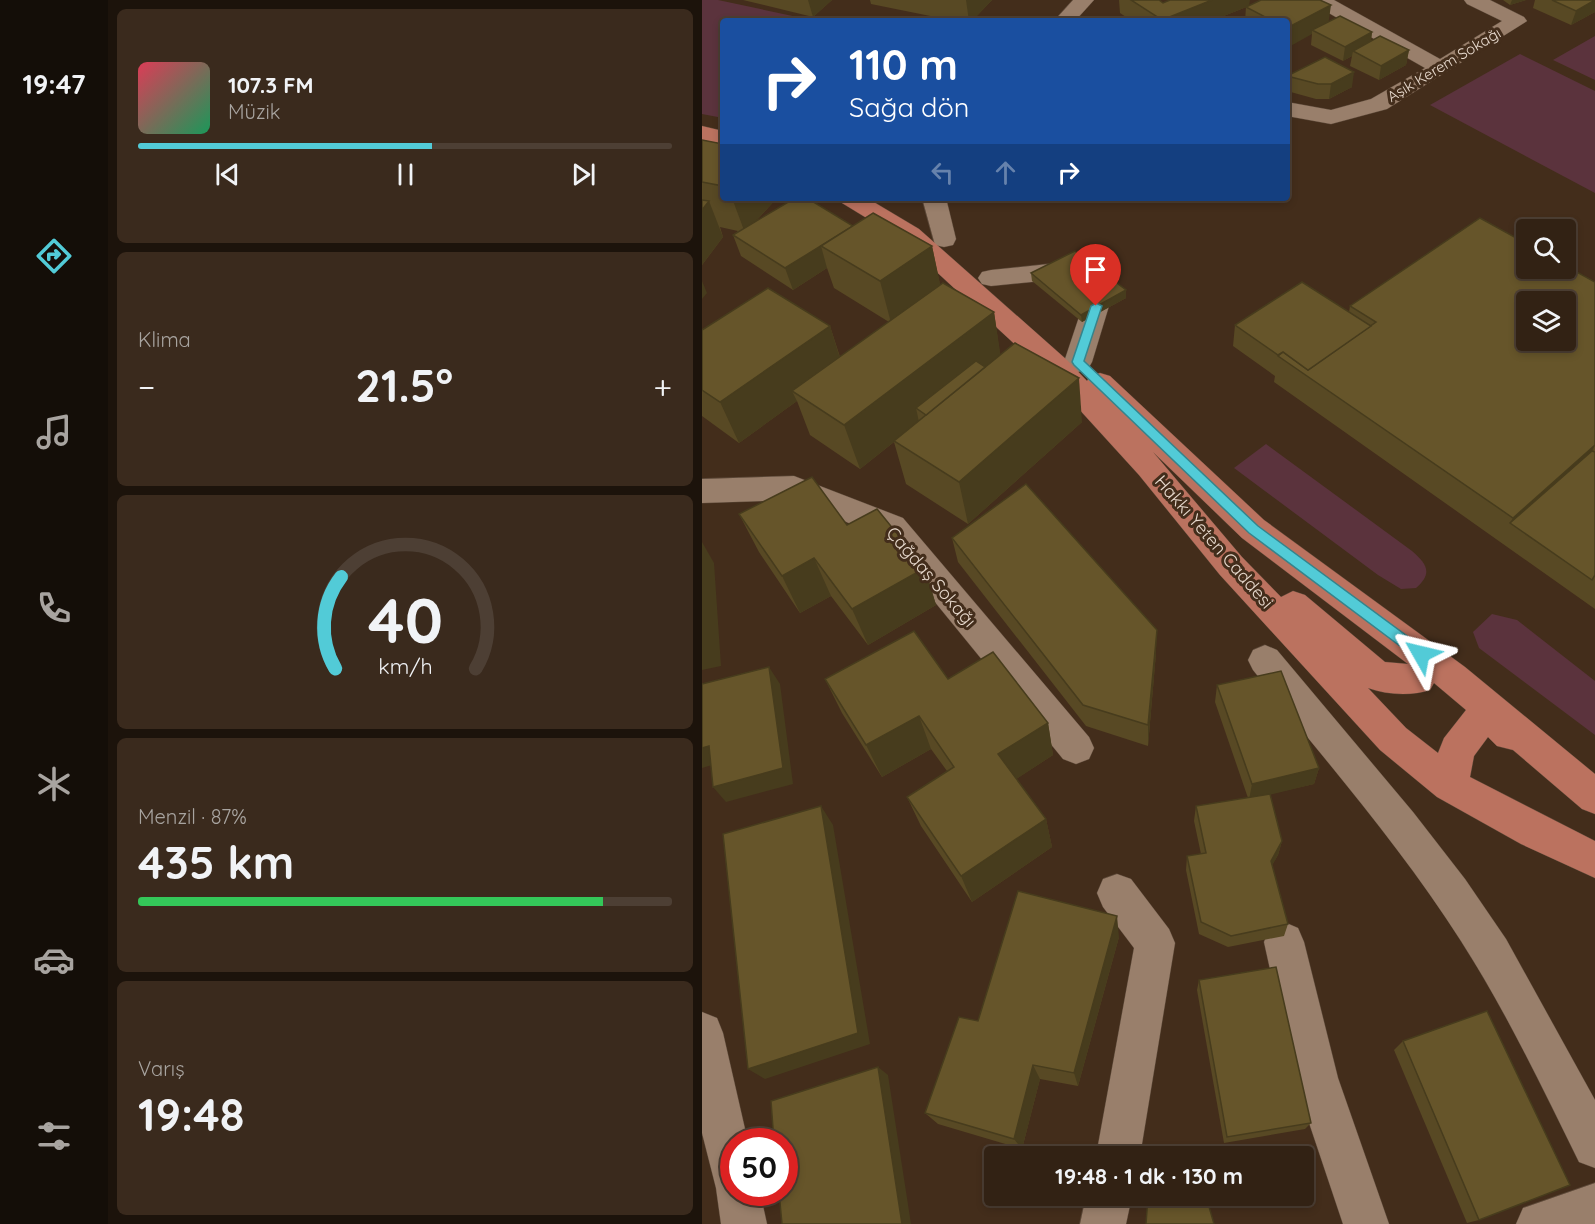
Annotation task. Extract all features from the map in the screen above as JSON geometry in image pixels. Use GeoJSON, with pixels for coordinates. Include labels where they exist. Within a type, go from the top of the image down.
{"type":"FeatureCollection","features":[{"type":"Feature","properties":{"kind":"main road"},"geometry":{"type":"LineString","coordinates":[[702,133],[720,137]]}},
{"type":"Feature","properties":{"kind":"main road"},"geometry":{"type":"LineString","coordinates":[[702,152],[720,157]]}},
{"type":"Feature","properties":{"kind":"main road","name":"Hakkı Yeten Caddesi"},"geometry":{"type":"LineString","coordinates":[[866,201],[897,207],[944,239],[991,278],[1253,529],[1453,678],[1595,797]]}},
{"type":"Feature","properties":{"kind":"main road","name":"Hakkı Yeten Caddesi"},"geometry":{"type":"LineString","coordinates":[[897,207],[910,234],[1057,367],[1150,467],[1231,566],[1393,739],[1450,785],[1534,831],[1595,860]]}},
{"type":"Feature","properties":{"kind":"main road"},"geometry":{"type":"LineString","coordinates":[[1231,566],[1280,593],[1378,677],[1418,679],[1426,665],[1421,654]]}},
{"type":"Feature","properties":{"kind":"main road"},"geometry":{"type":"LineString","coordinates":[[1450,785],[1457,750],[1467,732],[1480,719],[1494,720],[1567,788],[1595,804]]}},
{"type":"Feature","properties":{"kind":"street"},"geometry":{"type":"LineString","coordinates":[[1067,18],[1084,0],[1094,18]]}},
{"type":"Feature","properties":{"kind":"street"},"geometry":{"type":"LineString","coordinates":[[1320,0],[1439,67]]}},
{"type":"Feature","properties":{"kind":"street","name":"Aşık Kerem Sokağı"},"geometry":{"type":"LineString","coordinates":[[1290,110],[1331,117],[1379,104],[1517,21],[1474,0]]}},
{"type":"Feature","properties":{"kind":"street"},"geometry":{"type":"LineString","coordinates":[[935,201],[944,239]]}},
{"type":"Feature","properties":{"kind":"street"},"geometry":{"type":"LineString","coordinates":[[991,278],[1058,271],[1096,306],[1078,362]]}},
{"type":"Feature","properties":{"kind":"street","name":"Çağdaş Sokağı"},"geometry":{"type":"LineString","coordinates":[[702,491],[794,488],[892,526],[1076,748]]}},
{"type":"Feature","properties":{"kind":"street"},"geometry":{"type":"LineString","coordinates":[[1265,660],[1410,838],[1474,926],[1510,984],[1595,1146]]}},
{"type":"Feature","properties":{"kind":"street"},"geometry":{"type":"LineString","coordinates":[[1117,893],[1155,943],[1120,1146]]}},
{"type":"Feature","properties":{"kind":"street"},"geometry":{"type":"LineString","coordinates":[[1284,942],[1316,1078],[1335,1141],[1366,1224]]}},
{"type":"Feature","properties":{"kind":"street"},"geometry":{"type":"LineString","coordinates":[[702,1033],[711,1117],[720,1141]]}},
{"type":"Feature","properties":{"kind":"street"},"geometry":{"type":"LineString","coordinates":[[740,1206],[744,1224]]}},
{"type":"Feature","properties":{"kind":"street"},"geometry":{"type":"LineString","coordinates":[[1104,1224],[1108,1206]]}},
{"type":"Feature","properties":{"kind":"street"},"geometry":{"type":"LineString","coordinates":[[1539,1224],[1595,1206]]}},
{"type":"Feature","properties":{"kind":"shaded area"},"geometry":{"type":"Polygon","coordinates":[[[702,0],[718,0],[802,18],[720,18],[720,117],[702,114],[702,0]]]}},
{"type":"Feature","properties":{"kind":"shaded area"},"geometry":{"type":"Polygon","coordinates":[[[1595,36],[1595,80],[1553,60],[1595,36]]]}},
{"type":"Feature","properties":{"kind":"shaded area"},"geometry":{"type":"Polygon","coordinates":[[[1520,54],[1595,91],[1595,193],[1430,105],[1520,54]]]}},
{"type":"Feature","properties":{"kind":"shaded area"},"geometry":{"type":"Polygon","coordinates":[[[1266,444],[1412,551],[1426,569],[1425,578],[1421,583],[1416,588],[1401,589],[1378,575],[1234,468],[1266,444]]]}},
{"type":"Feature","properties":{"kind":"shaded area"},"geometry":{"type":"Polygon","coordinates":[[[1492,614],[1517,620],[1595,681],[1595,735],[1479,648],[1473,632],[1492,614]]]}},
{"type":"Feature","properties":{"kind":"building"},"geometry":{"type":"Polygon","coordinates":[[[1131,0],[1159,0],[1163,3],[1170,0],[1212,0],[1167,18],[1159,18],[1131,0]]]}},
{"type":"Feature","properties":{"kind":"building"},"geometry":{"type":"Polygon","coordinates":[[[1261,0],[1320,0],[1331,5],[1290,26],[1290,18],[1267,18],[1246,7],[1261,0]]]}},
{"type":"Feature","properties":{"kind":"building"},"geometry":{"type":"Polygon","coordinates":[[[1552,0],[1595,0],[1576,11],[1552,0]]]}},
{"type":"Feature","properties":{"kind":"building"},"geometry":{"type":"Polygon","coordinates":[[[1340,16],[1372,32],[1345,47],[1312,30],[1340,16]]]}},
{"type":"Feature","properties":{"kind":"building"},"geometry":{"type":"Polygon","coordinates":[[[1380,36],[1409,50],[1381,66],[1353,51],[1380,36]]]}},
{"type":"Feature","properties":{"kind":"building"},"geometry":{"type":"Polygon","coordinates":[[[1325,57],[1354,72],[1331,84],[1318,84],[1290,77],[1290,74],[1325,57]]]}},
{"type":"Feature","properties":{"kind":"building"},"geometry":{"type":"Polygon","coordinates":[[[702,140],[720,143],[720,185],[702,182],[702,140]]]}},
{"type":"Feature","properties":{"kind":"building"},"geometry":{"type":"Polygon","coordinates":[[[702,200],[709,201],[702,210],[702,200]]]}},
{"type":"Feature","properties":{"kind":"building"},"geometry":{"type":"Polygon","coordinates":[[[790,201],[812,201],[853,226],[785,268],[733,235],[790,201]]]}},
{"type":"Feature","properties":{"kind":"building"},"geometry":{"type":"Polygon","coordinates":[[[873,213],[932,246],[880,281],[821,246],[873,213]]]}},
{"type":"Feature","properties":{"kind":"building"},"geometry":{"type":"Polygon","coordinates":[[[1480,218],[1516,238],[1516,279],[1576,279],[1576,272],[1595,282],[1595,445],[1513,518],[1278,356],[1283,352],[1308,370],[1376,322],[1350,306],[1480,218]]]}},
{"type":"Feature","properties":{"kind":"building"},"geometry":{"type":"Polygon","coordinates":[[[1075,251],[1126,290],[1081,315],[1031,273],[1075,251]]]}},
{"type":"Feature","properties":{"kind":"building"},"geometry":{"type":"Polygon","coordinates":[[[1302,282],[1371,326],[1308,370],[1283,352],[1278,355],[1235,325],[1302,282]]]}},
{"type":"Feature","properties":{"kind":"building"},"geometry":{"type":"Polygon","coordinates":[[[943,283],[994,312],[844,425],[792,391],[943,283]]]}},
{"type":"Feature","properties":{"kind":"building"},"geometry":{"type":"Polygon","coordinates":[[[768,288],[830,326],[720,402],[702,390],[702,330],[768,288]]]}},
{"type":"Feature","properties":{"kind":"building"},"geometry":{"type":"Polygon","coordinates":[[[1015,343],[1079,378],[959,482],[894,441],[1015,343]]]}},
{"type":"Feature","properties":{"kind":"building"},"geometry":{"type":"Polygon","coordinates":[[[976,361],[985,367],[926,415],[916,408],[976,361]]]}},
{"type":"Feature","properties":{"kind":"building"},"geometry":{"type":"Polygon","coordinates":[[[1592,451],[1595,452],[1595,575],[1592,580],[1510,523],[1592,451]]]}},
{"type":"Feature","properties":{"kind":"building"},"geometry":{"type":"Polygon","coordinates":[[[812,477],[847,525],[877,509],[925,568],[852,609],[814,558],[782,576],[739,514],[812,477]]]}},
{"type":"Feature","properties":{"kind":"building"},"geometry":{"type":"Polygon","coordinates":[[[1026,484],[1157,630],[1148,725],[1083,705],[952,538],[1026,484]]]}},
{"type":"Feature","properties":{"kind":"building"},"geometry":{"type":"Polygon","coordinates":[[[914,631],[948,679],[993,652],[1048,723],[998,754],[1046,819],[961,876],[907,797],[954,767],[919,716],[866,745],[825,679],[914,631]]]}},
{"type":"Feature","properties":{"kind":"building"},"geometry":{"type":"Polygon","coordinates":[[[769,667],[783,768],[713,787],[709,746],[702,748],[702,684],[769,667]]]}},
{"type":"Feature","properties":{"kind":"building"},"geometry":{"type":"Polygon","coordinates":[[[1281,671],[1319,768],[1252,784],[1217,685],[1281,671]]]}},
{"type":"Feature","properties":{"kind":"building"},"geometry":{"type":"Polygon","coordinates":[[[1270,794],[1282,841],[1271,861],[1288,924],[1231,936],[1201,922],[1187,856],[1206,853],[1196,806],[1270,794]]]}},
{"type":"Feature","properties":{"kind":"building"},"geometry":{"type":"Polygon","coordinates":[[[821,806],[858,1033],[748,1069],[723,834],[821,806]]]}},
{"type":"Feature","properties":{"kind":"building"},"geometry":{"type":"Polygon","coordinates":[[[1018,891],[1117,916],[1074,1073],[1033,1065],[1014,1139],[925,1113],[959,1017],[978,1021],[1018,891]]]}},
{"type":"Feature","properties":{"kind":"building"},"geometry":{"type":"Polygon","coordinates":[[[1276,967],[1311,1123],[1227,1137],[1199,980],[1276,967]]]}},
{"type":"Feature","properties":{"kind":"building"},"geometry":{"type":"Polygon","coordinates":[[[1487,1011],[1570,1185],[1479,1220],[1403,1041],[1487,1011]]]}},
{"type":"Feature","properties":{"kind":"building"},"geometry":{"type":"Polygon","coordinates":[[[878,1067],[902,1224],[782,1224],[780,1206],[798,1206],[798,1128],[773,1128],[771,1101],[878,1067]]]}},
{"type":"Feature","properties":{"kind":"building"},"geometry":{"type":"Polygon","coordinates":[[[1147,1206],[1209,1206],[1214,1224],[1146,1224],[1147,1206]]]}},
{"type":"Feature","properties":{"kind":"route"},"geometry":{"type":"LineString","coordinates":[[1096,306],[1078,362],[1253,529],[1421,654]]}}]}
